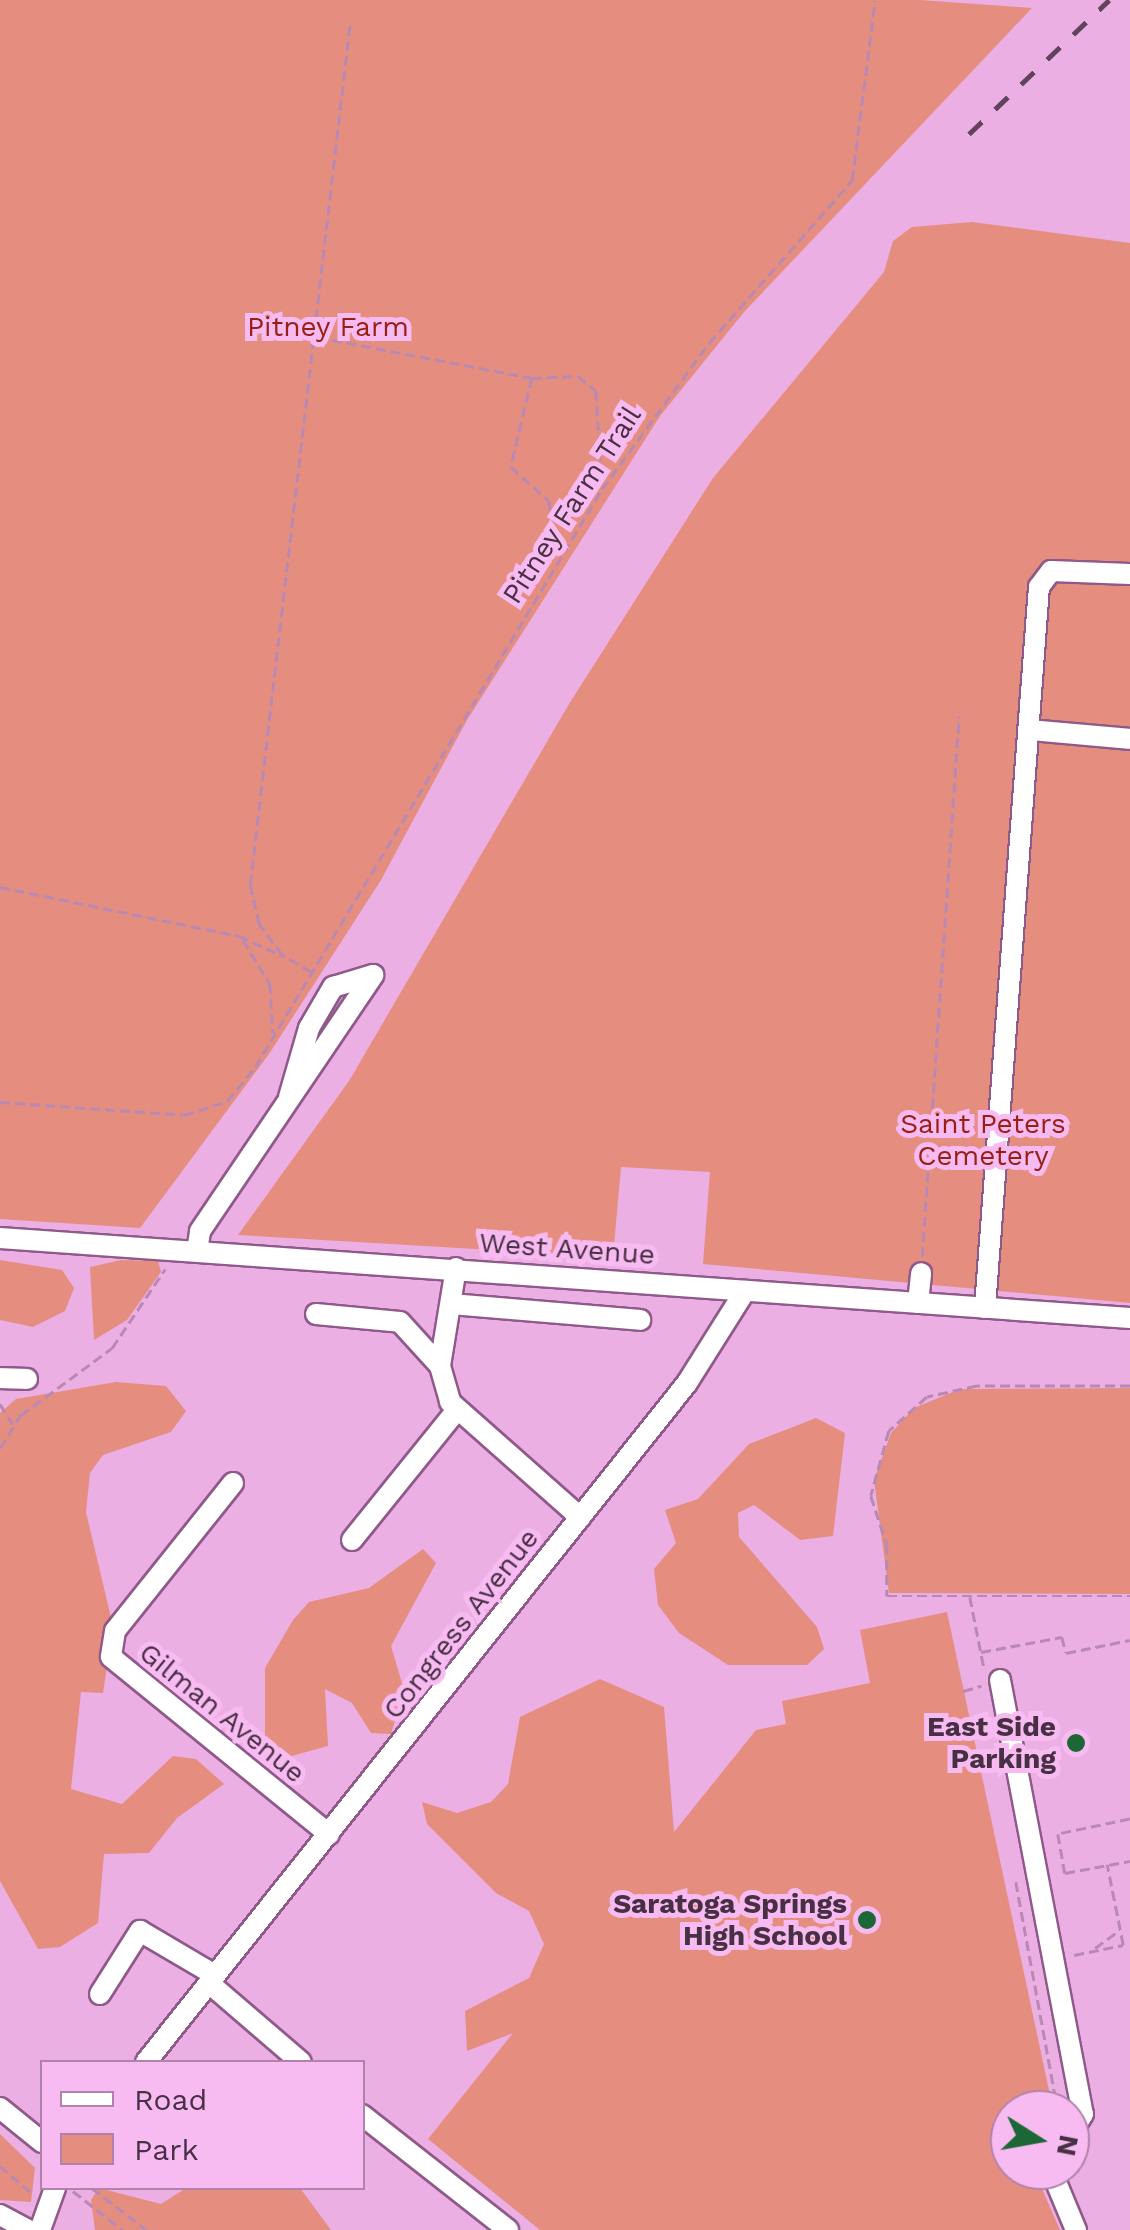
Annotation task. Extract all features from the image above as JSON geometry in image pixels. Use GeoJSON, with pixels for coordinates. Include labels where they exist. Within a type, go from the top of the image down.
{"type":"FeatureCollection","features":[{"type":"Feature","properties":{"kind":"street"},"geometry":{"type":"LineString","coordinates":[[985,1308],[1040,580],[1058,570],[1130,574]]}},
{"type":"Feature","properties":{"kind":"street"},"geometry":{"type":"LineString","coordinates":[[1030,730],[1130,739]]}},
{"type":"Feature","properties":{"kind":"street"},"geometry":{"type":"LineString","coordinates":[[197,1250],[200,1230],[289,1102],[373,975],[334,987],[304,1040],[289,1102]]}},
{"type":"Feature","properties":{"kind":"street","name":"West Avenue"},"geometry":{"type":"LineString","coordinates":[[0,1238],[1130,1318]]}},
{"type":"Feature","properties":{"kind":"street"},"geometry":{"type":"LineString","coordinates":[[440,1366],[456,1268]]}},
{"type":"Feature","properties":{"kind":"street"},"geometry":{"type":"LineString","coordinates":[[918,1304],[921,1273]]}},
{"type":"Feature","properties":{"kind":"street","name":"Congress Avenue"},"geometry":{"type":"LineString","coordinates":[[148,2060],[580,1518],[746,1290]]}},
{"type":"Feature","properties":{"kind":"street"},"geometry":{"type":"LineString","coordinates":[[451,1304],[640,1320]]}},
{"type":"Feature","properties":{"kind":"street"},"geometry":{"type":"LineString","coordinates":[[316,1314],[400,1322],[440,1366],[456,1411],[580,1518]]}},
{"type":"Feature","properties":{"kind":"street"},"geometry":{"type":"LineString","coordinates":[[0,1378],[27,1379]]}},
{"type":"Feature","properties":{"kind":"street"},"geometry":{"type":"LineString","coordinates":[[352,1540],[456,1411]]}},
{"type":"Feature","properties":{"kind":"street","name":"Gilman Avenue"},"geometry":{"type":"LineString","coordinates":[[233,1483],[115,1630],[111,1657],[329,1834]]}},
{"type":"Feature","properties":{"kind":"street"},"geometry":{"type":"LineString","coordinates":[[1000,1680],[1078,2090]]}},
{"type":"Feature","properties":{"kind":"street"},"geometry":{"type":"LineString","coordinates":[[100,1994],[140,1931],[212,1979],[300,2060]]}},
{"type":"Feature","properties":{"kind":"street"},"geometry":{"type":"LineString","coordinates":[[0,2108],[40,2140]]}},
{"type":"Feature","properties":{"kind":"street"},"geometry":{"type":"LineString","coordinates":[[365,2117],[508,2230]]}},
{"type":"Feature","properties":{"kind":"street"},"geometry":{"type":"LineString","coordinates":[[1059,2190],[1076,2230]]}},
{"type":"Feature","properties":{"kind":"street"},"geometry":{"type":"LineString","coordinates":[[40,2230],[56,2191]]}},
{"type":"Feature","properties":{"kind":"street"},"geometry":{"type":"LineString","coordinates":[[0,2215],[28,2230]]}},
{"type":"Feature","properties":{"kind":"path","name":"Pitney Farm Trail"},"geometry":{"type":"LineString","coordinates":[[0,1102],[207,1111],[227,1101],[314,974],[556,559],[602,489],[710,344],[852,180],[875,0]]}},
{"type":"Feature","properties":{"kind":"path"},"geometry":{"type":"LineString","coordinates":[[282,955],[259,924],[250,885],[350,23]]}},
{"type":"Feature","properties":{"kind":"path"},"geometry":{"type":"LineString","coordinates":[[316,337],[532,378],[578,376],[596,390],[602,489]]}},
{"type":"Feature","properties":{"kind":"path"},"geometry":{"type":"LineString","coordinates":[[532,378],[511,468],[550,501],[556,559]]}},
{"type":"Feature","properties":{"kind":"path"},"geometry":{"type":"LineString","coordinates":[[921,1273],[959,716]]}},
{"type":"Feature","properties":{"kind":"path"},"geometry":{"type":"LineString","coordinates":[[0,887],[239,936],[282,955],[334,987]]}},
{"type":"Feature","properties":{"kind":"path"},"geometry":{"type":"LineString","coordinates":[[239,936],[270,984],[273,1038]]}},
{"type":"Feature","properties":{"kind":"path"},"geometry":{"type":"LineString","coordinates":[[0,1448],[14,1426],[112,1348],[168,1259]]}},
{"type":"Feature","properties":{"kind":"path"},"geometry":{"type":"LineString","coordinates":[[1130,1386],[960,1387],[928,1397],[889,1431],[871,1496],[887,1545],[886,1596],[1130,1596]]}},
{"type":"Feature","properties":{"kind":"path"},"geometry":{"type":"LineString","coordinates":[[0,1404],[14,1426]]}},
{"type":"Feature","properties":{"kind":"path"},"geometry":{"type":"LineString","coordinates":[[963,1691],[988,1684],[970,1596]]}},
{"type":"Feature","properties":{"kind":"path"},"geometry":{"type":"LineString","coordinates":[[981,1652],[1062,1637],[1066,1653],[1130,1640]]}},
{"type":"Feature","properties":{"kind":"path"},"geometry":{"type":"LineString","coordinates":[[1130,1819],[1058,1834],[1066,1872],[1130,1861]]}},
{"type":"Feature","properties":{"kind":"path"},"geometry":{"type":"LineString","coordinates":[[1066,1957],[1122,1945],[1107,1865]]}},
{"type":"Feature","properties":{"kind":"path"},"geometry":{"type":"LineString","coordinates":[[1016,1882],[1054,2090]]}},
{"type":"Feature","properties":{"kind":"path"},"geometry":{"type":"LineString","coordinates":[[1094,1951],[1100,1937],[1120,1931]]}},
{"type":"Feature","properties":{"kind":"path"},"geometry":{"type":"LineString","coordinates":[[0,2166],[14,2186],[40,2189]]}},
{"type":"Feature","properties":{"kind":"path"},"geometry":{"type":"LineString","coordinates":[[95,2190],[147,2230]]}},
{"type":"Feature","properties":{"kind":"path"},"geometry":{"type":"LineString","coordinates":[[56,2191],[123,2230]]}},
{"type":"Feature","properties":{"kind":"green space","name":"Pitney Farm"},"geometry":{"type":"Polygon","coordinates":[[[0,0],[920,0],[1032,8],[744,312],[660,416],[467,720],[381,880],[269,1054],[140,1228],[0,1219],[0,0]]]}},
{"type":"Feature","properties":{"kind":"green space","name":"Saint Peters Cemetery"},"geometry":{"type":"Polygon","coordinates":[[[972,222],[1130,243],[1130,1303],[703,1264],[710,1172],[621,1167],[613,1257],[238,1235],[349,1081],[569,704],[713,478],[884,272],[893,241],[912,227],[972,222]]]}},
{"type":"Feature","properties":{"kind":"green space"},"geometry":{"type":"Polygon","coordinates":[[[0,1260],[62,1270],[74,1288],[65,1311],[33,1327],[0,1320],[0,1260]]]}},
{"type":"Feature","properties":{"kind":"green space"},"geometry":{"type":"Polygon","coordinates":[[[121,1260],[158,1261],[161,1272],[127,1320],[94,1340],[90,1267],[121,1260]]]}},
{"type":"Feature","properties":{"kind":"green space"},"geometry":{"type":"Polygon","coordinates":[[[116,1382],[166,1386],[186,1411],[171,1432],[103,1455],[90,1473],[86,1512],[113,1626],[103,1693],[81,1692],[71,1789],[122,1804],[173,1756],[196,1759],[224,1784],[177,1818],[149,1853],[104,1854],[98,1923],[60,1947],[38,1949],[0,1881],[0,1413],[16,1399],[116,1382]]]}},
{"type":"Feature","properties":{"kind":"green space"},"geometry":{"type":"Polygon","coordinates":[[[1130,1388],[1130,1594],[889,1593],[874,1480],[891,1433],[914,1408],[960,1389],[1130,1388]]]}},
{"type":"Feature","properties":{"kind":"green space"},"geometry":{"type":"Polygon","coordinates":[[[816,1418],[845,1433],[833,1536],[800,1540],[754,1505],[738,1513],[739,1537],[817,1627],[824,1649],[807,1665],[728,1665],[679,1633],[658,1605],[654,1569],[676,1543],[665,1510],[698,1499],[749,1444],[816,1418]]]}},
{"type":"Feature","properties":{"kind":"green space"},"geometry":{"type":"Polygon","coordinates":[[[423,1549],[436,1563],[391,1646],[404,1690],[391,1734],[371,1733],[352,1703],[325,1689],[328,1746],[277,1760],[265,1740],[265,1668],[293,1620],[309,1602],[369,1588],[423,1549]]]}},
{"type":"Feature","properties":{"kind":"green space"},"geometry":{"type":"Polygon","coordinates":[[[947,1612],[1049,2090],[990,2090],[990,2190],[1042,2190],[1060,2230],[540,2230],[428,2139],[513,2033],[467,2051],[465,2011],[529,1978],[544,1944],[529,1911],[496,1893],[427,1824],[422,1802],[457,1813],[491,1802],[508,1784],[520,1717],[600,1679],[664,1707],[674,1832],[756,1730],[786,1724],[782,1701],[870,1683],[860,1630],[947,1612]]]}},
{"type":"Feature","properties":{"kind":"green space"},"geometry":{"type":"Polygon","coordinates":[[[0,2134],[35,2168],[31,2202],[0,2200],[0,2134]]]}},
{"type":"Feature","properties":{"kind":"green space"},"geometry":{"type":"Polygon","coordinates":[[[98,2190],[161,2204],[183,2190],[301,2190],[331,2230],[95,2230],[91,2200],[98,2190]]]}},
{"type":"Feature","properties":{"kind":"railway"},"geometry":{"type":"LineString","coordinates":[[969,134],[1109,0]]}},
{"type":"Feature","properties":{"kind":"place","name":"East Side Parking"},"geometry":{"type":"Point","coordinates":[1076,1743]}},
{"type":"Feature","properties":{"kind":"place","name":"Saratoga Springs High School"},"geometry":{"type":"Point","coordinates":[867,1920]}}]}
